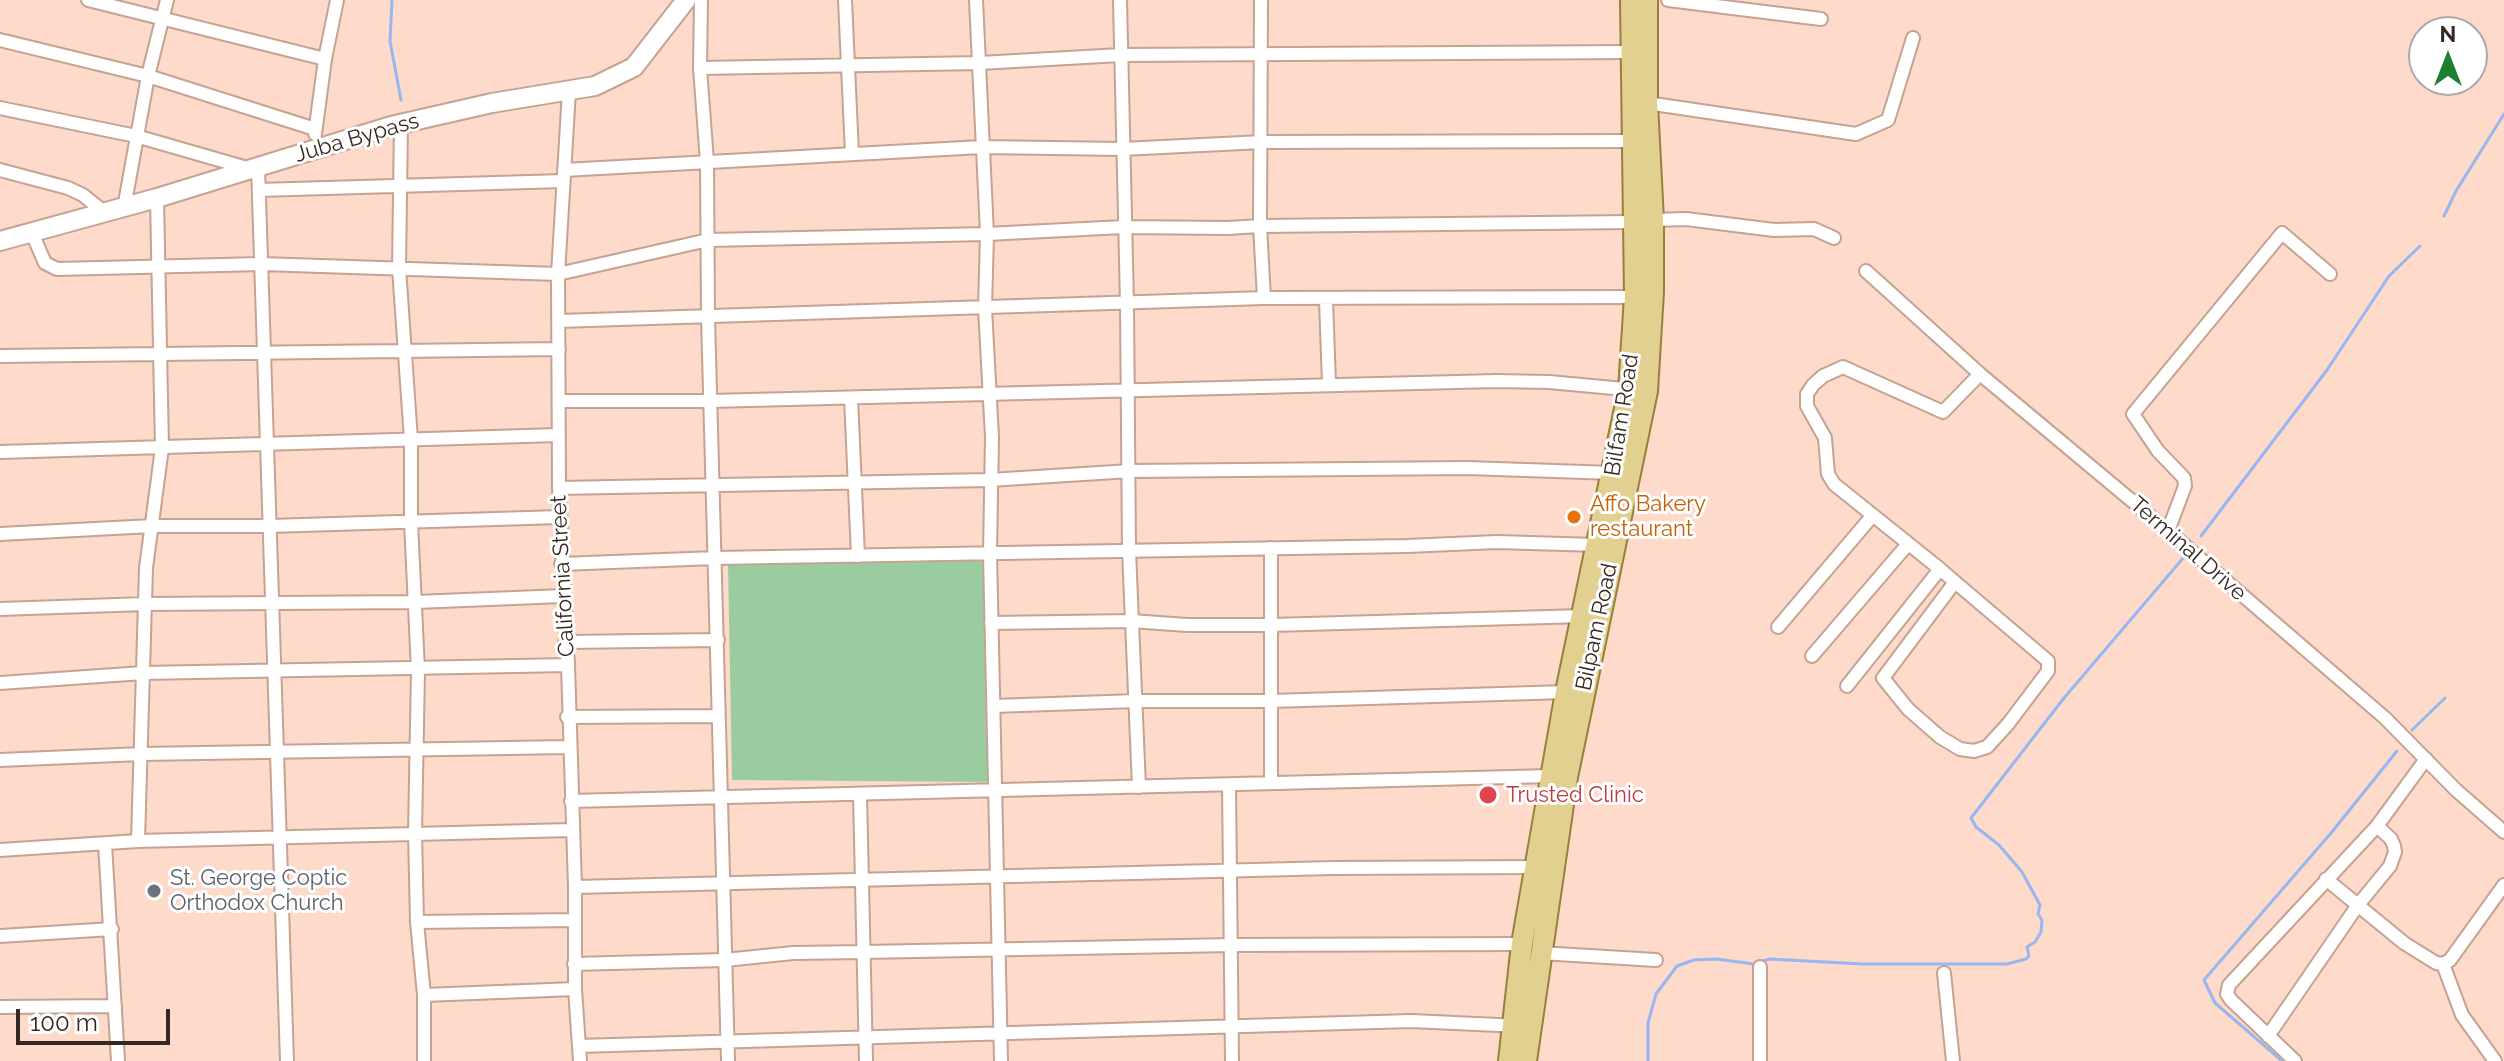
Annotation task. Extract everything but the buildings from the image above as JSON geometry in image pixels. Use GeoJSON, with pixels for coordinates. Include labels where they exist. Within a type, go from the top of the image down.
{"type":"FeatureCollection","features":[{"type":"Feature","properties":{"kind":"main road","name":"Juba Bypass"},"geometry":{"type":"LineString","coordinates":[[1,240],[124,208],[401,124],[492,103],[595,86],[634,67],[686,0]]}},
{"type":"Feature","properties":{"kind":"main road","name":"Bilfam Road"},"geometry":{"type":"LineString","coordinates":[[1531,949],[1536,867],[1566,692],[1613,473],[1638,390],[1635,297],[1643,221],[1634,141],[1631,0]]}},
{"type":"Feature","properties":{"kind":"main road","name":"Bilpam Road"},"geometry":{"type":"LineString","coordinates":[[1526,1061],[1521,1026],[1531,949],[1581,705],[1638,390],[1652,337],[1643,221],[1647,0]]}},
{"type":"Feature","properties":{"kind":"main road"},"geometry":{"type":"LineString","coordinates":[[1509,1061],[1521,1026]]}},
{"type":"Feature","properties":{"kind":"street"},"geometry":{"type":"LineString","coordinates":[[88,0],[325,59]]}},
{"type":"Feature","properties":{"kind":"street"},"geometry":{"type":"LineString","coordinates":[[124,208],[148,76],[167,0]]}},
{"type":"Feature","properties":{"kind":"street"},"geometry":{"type":"LineString","coordinates":[[314,149],[325,59],[337,0]]}},
{"type":"Feature","properties":{"kind":"street"},"geometry":{"type":"LineString","coordinates":[[701,0],[700,68],[707,162],[708,317],[728,1061]]}},
{"type":"Feature","properties":{"kind":"street"},"geometry":{"type":"LineString","coordinates":[[845,0],[852,154]]}},
{"type":"Feature","properties":{"kind":"street"},"geometry":{"type":"LineString","coordinates":[[976,0],[987,234],[985,308],[992,437],[991,623],[1001,1061]]}},
{"type":"Feature","properties":{"kind":"street"},"geometry":{"type":"LineString","coordinates":[[1120,0],[1129,551],[1139,787]]}},
{"type":"Feature","properties":{"kind":"street"},"geometry":{"type":"LineString","coordinates":[[1261,0],[1260,226],[1264,298]]}},
{"type":"Feature","properties":{"kind":"street"},"geometry":{"type":"LineString","coordinates":[[1668,0],[1821,19]]}},
{"type":"Feature","properties":{"kind":"street"},"geometry":{"type":"LineString","coordinates":[[1647,103],[1856,134],[1888,120],[1913,38]]}},
{"type":"Feature","properties":{"kind":"street"},"geometry":{"type":"LineString","coordinates":[[0,40],[148,76],[315,129]]}},
{"type":"Feature","properties":{"kind":"street"},"geometry":{"type":"LineString","coordinates":[[700,68],[980,63],[1120,55],[1633,52]]}},
{"type":"Feature","properties":{"kind":"street","name":"California Street"},"geometry":{"type":"LineString","coordinates":[[569,91],[558,274],[558,435],[575,887],[574,964],[580,1061]]}},
{"type":"Feature","properties":{"kind":"street"},"geometry":{"type":"LineString","coordinates":[[0,108],[136,136],[254,168],[259,190],[266,353],[266,444],[287,1061]]}},
{"type":"Feature","properties":{"kind":"street"},"geometry":{"type":"LineString","coordinates":[[401,124],[399,268],[411,440],[411,522],[418,670],[415,833],[417,922],[424,995],[424,1061]]}},
{"type":"Feature","properties":{"kind":"street"},"geometry":{"type":"LineString","coordinates":[[259,190],[563,176],[707,162],[982,147],[1123,149],[1262,142],[1634,141]]}},
{"type":"Feature","properties":{"kind":"street"},"geometry":{"type":"LineString","coordinates":[[0,170],[68,188],[83,195],[105,213]]}},
{"type":"Feature","properties":{"kind":"street"},"geometry":{"type":"LineString","coordinates":[[138,841],[146,568],[162,448],[157,198]]}},
{"type":"Feature","properties":{"kind":"street"},"geometry":{"type":"LineString","coordinates":[[32,233],[45,263],[57,269],[262,264],[558,274],[708,240],[987,234],[1123,227],[1228,228],[1686,219],[1774,230],[1814,229],[1834,238]]}},
{"type":"Feature","properties":{"kind":"street"},"geometry":{"type":"LineString","coordinates":[[2168,531],[2185,486],[2184,478],[2158,451],[2133,414],[2282,233],[2330,274]]}},
{"type":"Feature","properties":{"kind":"street","name":"Terminal Drive"},"geometry":{"type":"LineString","coordinates":[[1866,271],[1980,374],[2385,718],[2504,832]]}},
{"type":"Feature","properties":{"kind":"street"},"geometry":{"type":"LineString","coordinates":[[559,321],[1264,298],[1635,297]]}},
{"type":"Feature","properties":{"kind":"street"},"geometry":{"type":"LineString","coordinates":[[1326,300],[1329,384]]}},
{"type":"Feature","properties":{"kind":"street"},"geometry":{"type":"LineString","coordinates":[[0,356],[559,349]]}},
{"type":"Feature","properties":{"kind":"street"},"geometry":{"type":"LineString","coordinates":[[1955,582],[1883,678],[1908,709],[1940,737],[1960,749],[1974,751],[1987,747],[2008,724],[2049,666],[2048,661],[1940,569],[1834,484],[1828,474],[1825,438],[1807,406],[1807,394],[1823,376],[1843,367],[1943,412],[1980,374]]}},
{"type":"Feature","properties":{"kind":"street"},"geometry":{"type":"LineString","coordinates":[[559,401],[711,401],[1496,381],[1638,390]]}},
{"type":"Feature","properties":{"kind":"street"},"geometry":{"type":"LineString","coordinates":[[851,398],[858,556]]}},
{"type":"Feature","properties":{"kind":"street"},"geometry":{"type":"LineString","coordinates":[[0,452],[558,435]]}},
{"type":"Feature","properties":{"kind":"street"},"geometry":{"type":"LineString","coordinates":[[559,488],[990,480],[1130,471],[1467,468],[1613,473]]}},
{"type":"Feature","properties":{"kind":"street"},"geometry":{"type":"LineString","coordinates":[[1778,627],[1873,515]]}},
{"type":"Feature","properties":{"kind":"street"},"geometry":{"type":"LineString","coordinates":[[0,534],[152,526],[270,526],[560,517]]}},
{"type":"Feature","properties":{"kind":"street"},"geometry":{"type":"LineString","coordinates":[[561,564],[1497,542],[1597,545]]}},
{"type":"Feature","properties":{"kind":"street"},"geometry":{"type":"LineString","coordinates":[[1812,656],[1908,544]]}},
{"type":"Feature","properties":{"kind":"street"},"geometry":{"type":"LineString","coordinates":[[1271,548],[1271,783]]}},
{"type":"Feature","properties":{"kind":"street"},"geometry":{"type":"LineString","coordinates":[[1847,686],[1940,569]]}},
{"type":"Feature","properties":{"kind":"street"},"geometry":{"type":"LineString","coordinates":[[0,609],[145,604],[416,602],[563,596]]}},
{"type":"Feature","properties":{"kind":"street"},"geometry":{"type":"LineString","coordinates":[[991,623],[1131,621],[1187,625],[1272,625],[1583,616]]}},
{"type":"Feature","properties":{"kind":"street"},"geometry":{"type":"LineString","coordinates":[[565,642],[718,640]]}},
{"type":"Feature","properties":{"kind":"street"},"geometry":{"type":"LineString","coordinates":[[0,683],[143,673],[568,665]]}},
{"type":"Feature","properties":{"kind":"street"},"geometry":{"type":"LineString","coordinates":[[994,706],[1566,692]]}},
{"type":"Feature","properties":{"kind":"street"},"geometry":{"type":"LineString","coordinates":[[567,717],[718,716]]}},
{"type":"Feature","properties":{"kind":"street"},"geometry":{"type":"LineString","coordinates":[[0,760],[141,754],[569,747]]}},
{"type":"Feature","properties":{"kind":"street"},"geometry":{"type":"LineString","coordinates":[[2295,1061],[2231,1000],[2227,994],[2229,985],[2377,826],[2426,759]]}},
{"type":"Feature","properties":{"kind":"street"},"geometry":{"type":"LineString","coordinates":[[571,801],[1551,776]]}},
{"type":"Feature","properties":{"kind":"street"},"geometry":{"type":"LineString","coordinates":[[1229,785],[1232,1061]]}},
{"type":"Feature","properties":{"kind":"street"},"geometry":{"type":"LineString","coordinates":[[860,794],[866,1061]]}},
{"type":"Feature","properties":{"kind":"street"},"geometry":{"type":"LineString","coordinates":[[2268,1036],[2358,905],[2390,866],[2395,852],[2391,839],[2377,826]]}},
{"type":"Feature","properties":{"kind":"street"},"geometry":{"type":"LineString","coordinates":[[0,850],[138,841],[571,830]]}},
{"type":"Feature","properties":{"kind":"street"},"geometry":{"type":"LineString","coordinates":[[105,844],[118,1061]]}},
{"type":"Feature","properties":{"kind":"street"},"geometry":{"type":"LineString","coordinates":[[575,887],[1536,867]]}},
{"type":"Feature","properties":{"kind":"street"},"geometry":{"type":"LineString","coordinates":[[2326,879],[2404,943],[2436,963],[2443,964],[2450,960],[2504,885]]}},
{"type":"Feature","properties":{"kind":"street"},"geometry":{"type":"LineString","coordinates":[[417,922],[574,920]]}},
{"type":"Feature","properties":{"kind":"street"},"geometry":{"type":"LineString","coordinates":[[0,936],[112,929]]}},
{"type":"Feature","properties":{"kind":"street"},"geometry":{"type":"LineString","coordinates":[[574,964],[725,960],[793,953],[1232,945],[1531,949],[1656,960]]}},
{"type":"Feature","properties":{"kind":"street"},"geometry":{"type":"LineString","coordinates":[[2443,964],[2462,1015],[2495,1061]]}},
{"type":"Feature","properties":{"kind":"street"},"geometry":{"type":"LineString","coordinates":[[1760,967],[1760,1061]]}},
{"type":"Feature","properties":{"kind":"street"},"geometry":{"type":"LineString","coordinates":[[1944,973],[1953,1061]]}},
{"type":"Feature","properties":{"kind":"street"},"geometry":{"type":"LineString","coordinates":[[424,995],[575,989]]}},
{"type":"Feature","properties":{"kind":"street"},"geometry":{"type":"LineString","coordinates":[[0,1007],[115,1006]]}},
{"type":"Feature","properties":{"kind":"street"},"geometry":{"type":"LineString","coordinates":[[579,1046],[1411,1021],[1521,1026]]}},
{"type":"Feature","properties":{"kind":"green space"},"geometry":{"type":"Polygon","coordinates":[[[990,560],[994,782],[732,780],[728,563],[990,560]]]}},
{"type":"Feature","properties":{"kind":"waterway"},"geometry":{"type":"LineString","coordinates":[[392,0],[390,41],[401,100]]}},
{"type":"Feature","properties":{"kind":"waterway"},"geometry":{"type":"LineString","coordinates":[[2444,216],[2504,114]]}},
{"type":"Feature","properties":{"kind":"waterway"},"geometry":{"type":"LineString","coordinates":[[2201,536],[2327,370],[2389,276],[2420,246]]}},
{"type":"Feature","properties":{"kind":"waterway"},"geometry":{"type":"LineString","coordinates":[[1648,1061],[1648,1023],[1656,994],[1677,966],[1694,960],[1716,959],[1754,964],[1769,959],[1863,964],[2007,964],[2026,959],[2029,956],[2027,947],[2035,942],[2041,932],[2040,905],[2022,872],[1999,845],[1976,827],[1971,818],[2064,698],[2184,557]]}},
{"type":"Feature","properties":{"kind":"waterway"},"geometry":{"type":"LineString","coordinates":[[2412,730],[2445,698]]}},
{"type":"Feature","properties":{"kind":"waterway"},"geometry":{"type":"LineString","coordinates":[[2282,1061],[2215,1003],[2204,980],[2397,751]]}},
{"type":"Feature","properties":{"kind":"place","name":"Affo Bakery restaurant"},"geometry":{"type":"Point","coordinates":[1574,517]}},
{"type":"Feature","properties":{"kind":"place","name":"Trusted Clinic"},"geometry":{"type":"Point","coordinates":[1488,795]}},
{"type":"Feature","properties":{"kind":"place","name":"St. George Coptic Orthodox Church"},"geometry":{"type":"Point","coordinates":[154,891]}}]}
